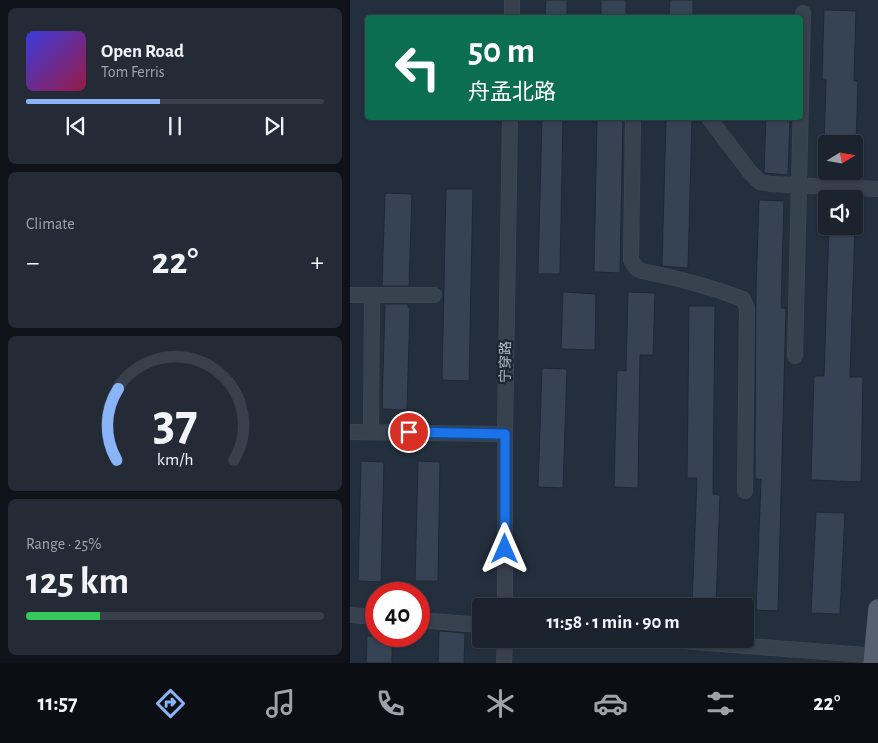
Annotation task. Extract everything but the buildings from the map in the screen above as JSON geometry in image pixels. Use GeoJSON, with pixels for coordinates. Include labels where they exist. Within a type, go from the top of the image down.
{"type":"FeatureCollection","features":[{"type":"Feature","properties":{"kind":"main road"},"geometry":{"type":"LineString","coordinates":[[875,658],[878,609]]}},
{"type":"Feature","properties":{"kind":"street"},"geometry":{"type":"LineString","coordinates":[[512,0],[512,15]]}},
{"type":"Feature","properties":{"kind":"street","name":"宁穿路"},"geometry":{"type":"LineString","coordinates":[[505,598],[505,434],[510,120]]}},
{"type":"Feature","properties":{"kind":"street"},"geometry":{"type":"LineString","coordinates":[[633,120],[631,260],[636,268],[642,271],[710,286],[743,299],[747,308],[745,491]]}},
{"type":"Feature","properties":{"kind":"street"},"geometry":{"type":"LineString","coordinates":[[711,120],[750,172],[760,182],[799,186],[878,189]]}},
{"type":"Feature","properties":{"kind":"street"},"geometry":{"type":"LineString","coordinates":[[795,356],[801,120]]}},
{"type":"Feature","properties":{"kind":"street"},"geometry":{"type":"LineString","coordinates":[[350,295],[434,295]]}},
{"type":"Feature","properties":{"kind":"street"},"geometry":{"type":"LineString","coordinates":[[371,432],[372,295]]}},
{"type":"Feature","properties":{"kind":"street"},"geometry":{"type":"LineString","coordinates":[[350,432],[505,434]]}},
{"type":"Feature","properties":{"kind":"street"},"geometry":{"type":"LineString","coordinates":[[350,615],[365,616]]}},
{"type":"Feature","properties":{"kind":"street"},"geometry":{"type":"LineString","coordinates":[[430,621],[472,624]]}},
{"type":"Feature","properties":{"kind":"street"},"geometry":{"type":"LineString","coordinates":[[504,663],[505,648]]}},
{"type":"Feature","properties":{"kind":"street"},"geometry":{"type":"LineString","coordinates":[[754,648],[875,658]]}},
{"type":"Feature","properties":{"kind":"route"},"geometry":{"type":"LineString","coordinates":[[409,432],[505,434],[505,549]]}}]}
